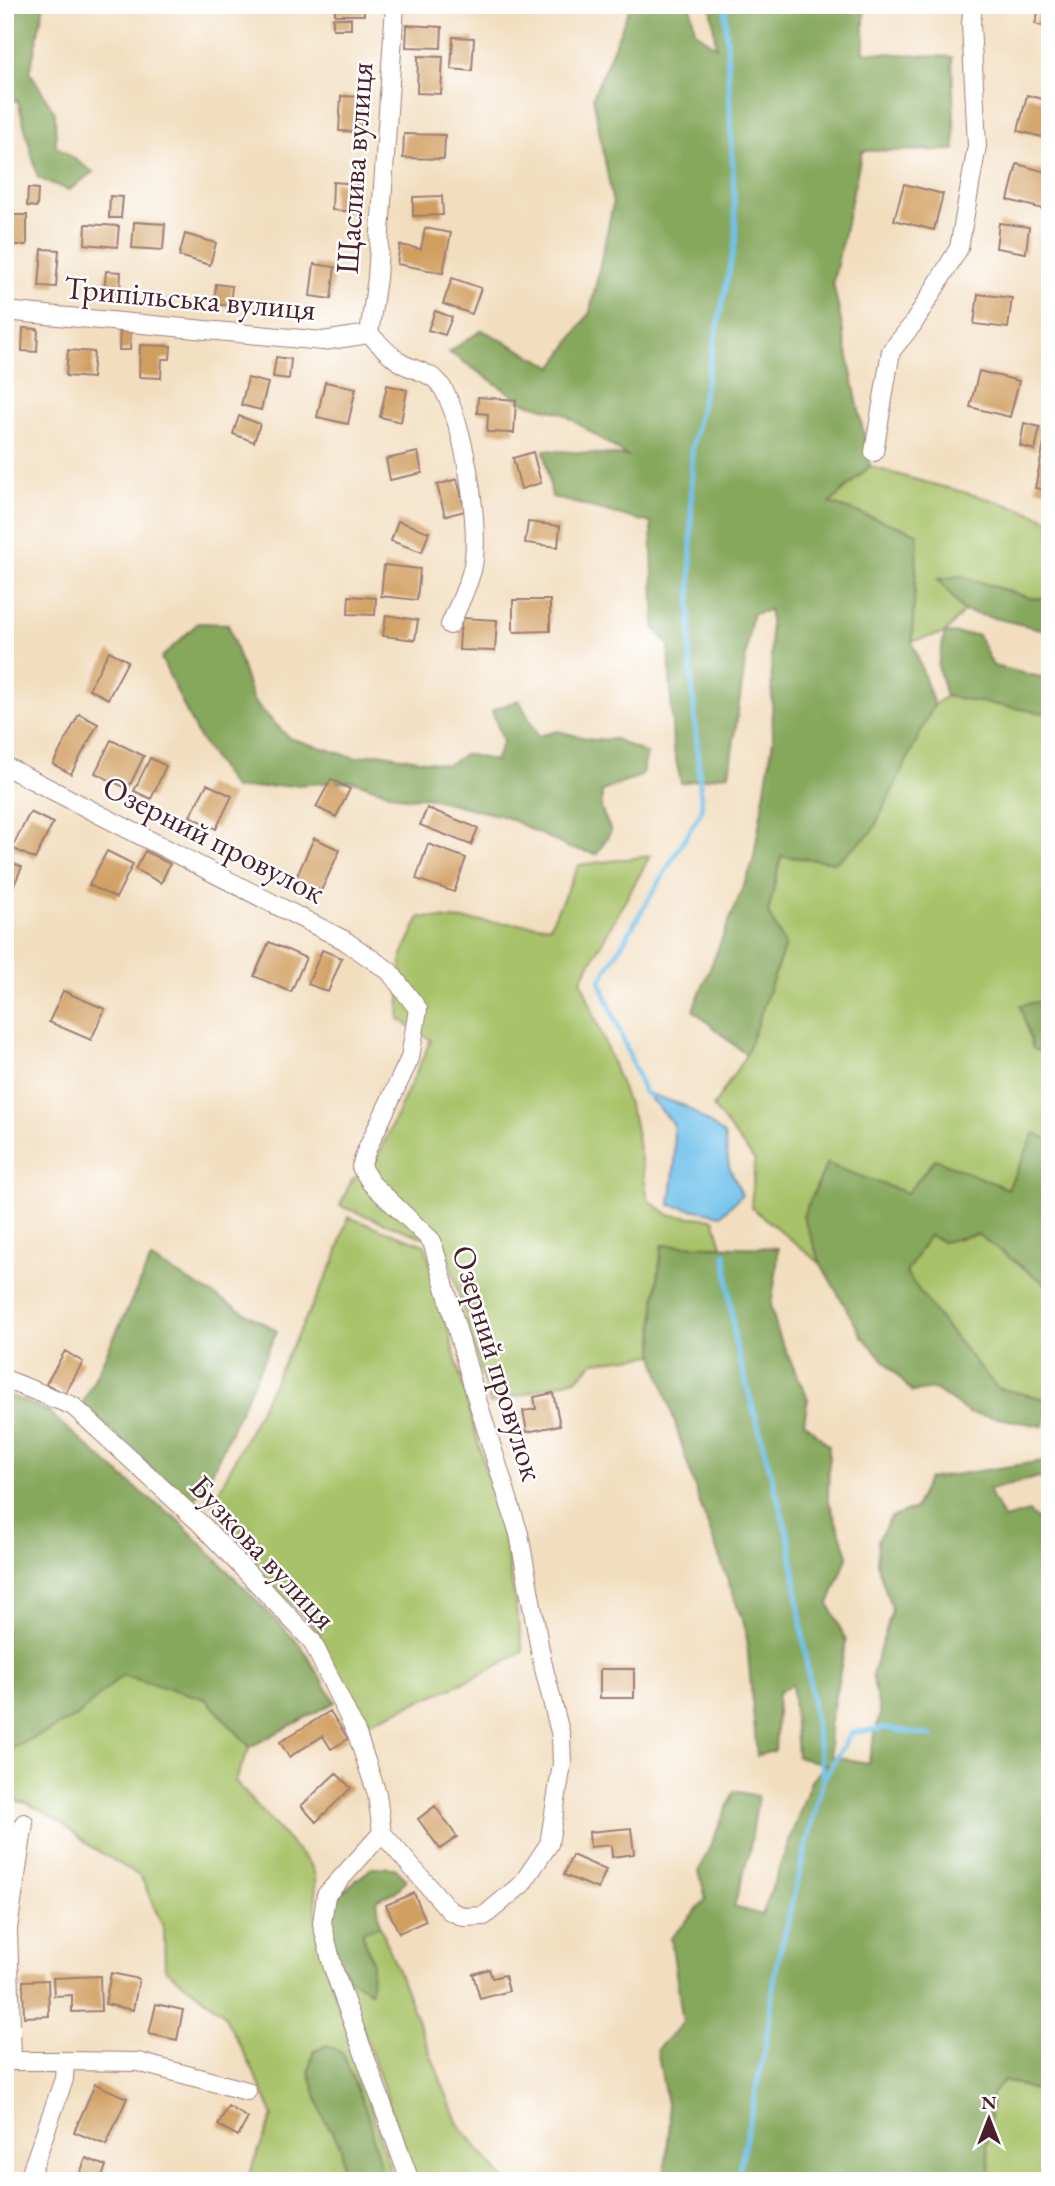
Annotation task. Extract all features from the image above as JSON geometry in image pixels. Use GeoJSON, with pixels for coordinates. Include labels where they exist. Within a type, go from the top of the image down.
{"type":"FeatureCollection","features":[{"type":"Feature","properties":{"kind":"street","name":"Щаслива вулиця"},"geometry":{"type":"LineString","coordinates":[[369,334],[377,278],[395,5]]}},
{"type":"Feature","properties":{"kind":"street"},"geometry":{"type":"LineString","coordinates":[[874,452],[891,351],[913,324],[959,248],[977,146],[971,23],[973,5]]}},
{"type":"Feature","properties":{"kind":"street","name":"Трипільська вулиця"},"geometry":{"type":"LineString","coordinates":[[5,311],[323,341],[369,334]]}},
{"type":"Feature","properties":{"kind":"street"},"geometry":{"type":"LineString","coordinates":[[369,334],[401,363],[438,380],[448,398],[460,436],[476,528],[472,569],[450,625]]}},
{"type":"Feature","properties":{"kind":"street","name":"Озерний провулок"},"geometry":{"type":"LineString","coordinates":[[5,766],[344,940],[389,971],[418,1009],[410,1058],[361,1167],[371,1183],[432,1241],[519,1534],[542,1661],[561,1736],[562,1764],[549,1844],[522,1884],[484,1916],[464,1917],[450,1911],[382,1833]]}},
{"type":"Feature","properties":{"kind":"street","name":"Бузкова вулиця"},"geometry":{"type":"LineString","coordinates":[[5,1379],[73,1406],[201,1524],[312,1641],[357,1734],[377,1794],[382,1833]]}},
{"type":"Feature","properties":{"kind":"street"},"geometry":{"type":"LineString","coordinates":[[24,1823],[8,1929],[9,2061],[138,2062],[247,2091]]}},
{"type":"Feature","properties":{"kind":"street"},"geometry":{"type":"LineString","coordinates":[[382,1833],[326,1895],[322,1923],[333,1968],[410,2181]]}},
{"type":"Feature","properties":{"kind":"street"},"geometry":{"type":"LineString","coordinates":[[28,2181],[64,2079],[65,2061]]}},
{"type":"Feature","properties":{"kind":"green space"},"geometry":{"type":"Polygon","coordinates":[[[5,5],[44,5],[30,72],[55,113],[56,146],[93,172],[69,190],[38,178],[18,101],[5,98],[5,5]]]}},
{"type":"Feature","properties":{"kind":"green space"},"geometry":{"type":"Polygon","coordinates":[[[631,5],[690,5],[695,31],[716,47],[711,5],[864,5],[864,52],[952,57],[955,150],[862,151],[833,282],[870,466],[830,503],[918,533],[912,641],[934,705],[872,832],[836,862],[781,856],[768,913],[785,945],[746,1055],[693,1010],[753,863],[773,740],[770,610],[752,614],[729,774],[681,783],[673,746],[669,644],[655,629],[651,523],[552,497],[544,450],[627,456],[562,413],[523,402],[449,352],[482,330],[553,367],[590,312],[613,204],[593,97],[631,5]]]}},
{"type":"Feature","properties":{"kind":"green space"},"geometry":{"type":"Polygon","coordinates":[[[870,466],[1006,504],[1050,520],[1050,599],[1030,598],[961,576],[938,580],[964,611],[945,633],[912,641],[917,533],[829,504],[870,466]]]}},
{"type":"Feature","properties":{"kind":"green space"},"geometry":{"type":"Polygon","coordinates":[[[961,576],[1030,598],[1050,599],[1050,631],[964,611],[938,579],[961,576]]]}},
{"type":"Feature","properties":{"kind":"green space"},"geometry":{"type":"Polygon","coordinates":[[[198,623],[228,624],[253,701],[289,738],[356,758],[378,753],[447,765],[466,754],[495,761],[503,741],[492,710],[519,700],[538,736],[558,731],[594,740],[615,739],[647,754],[641,776],[602,791],[601,809],[611,831],[597,854],[569,848],[506,817],[425,797],[405,798],[353,781],[234,789],[198,736],[161,658],[198,623]]]}},
{"type":"Feature","properties":{"kind":"green space"},"geometry":{"type":"Polygon","coordinates":[[[945,633],[978,635],[993,666],[1045,678],[1050,655],[1050,714],[946,696],[938,666],[945,633]]]}},
{"type":"Feature","properties":{"kind":"green space"},"geometry":{"type":"Polygon","coordinates":[[[946,696],[1050,714],[1050,1140],[1035,1133],[1008,1189],[935,1160],[907,1194],[827,1164],[803,1216],[821,1264],[751,1207],[755,1161],[713,1107],[746,1055],[785,945],[768,913],[781,856],[836,862],[934,705],[946,696]]]}},
{"type":"Feature","properties":{"kind":"green space"},"geometry":{"type":"Polygon","coordinates":[[[650,856],[581,980],[634,1120],[648,1200],[669,1215],[714,1219],[722,1246],[662,1245],[655,1302],[654,1355],[594,1362],[578,1378],[490,1404],[444,1242],[422,1237],[340,1206],[351,1181],[376,1160],[431,1040],[399,1019],[402,955],[420,917],[550,926],[579,865],[650,856]]]}},
{"type":"Feature","properties":{"kind":"green space"},"geometry":{"type":"Polygon","coordinates":[[[1050,1000],[1050,1055],[1033,1049],[1020,1005],[1050,1000]]]}},
{"type":"Feature","properties":{"kind":"green space"},"geometry":{"type":"Polygon","coordinates":[[[1035,1133],[1050,1140],[1050,1287],[977,1234],[943,1242],[929,1235],[906,1273],[946,1327],[997,1388],[1050,1400],[1043,1426],[969,1413],[935,1389],[912,1392],[862,1336],[821,1264],[803,1216],[827,1164],[907,1193],[935,1159],[1008,1189],[1035,1133]]]}},
{"type":"Feature","properties":{"kind":"green space"},"geometry":{"type":"Polygon","coordinates":[[[348,1217],[425,1245],[505,1542],[523,1652],[478,1676],[359,1727],[318,1631],[263,1576],[213,1503],[335,1260],[348,1217]]]}},
{"type":"Feature","properties":{"kind":"green space"},"geometry":{"type":"Polygon","coordinates":[[[977,1234],[1050,1287],[1050,1400],[997,1388],[946,1327],[906,1273],[929,1235],[943,1242],[977,1234]]]}},
{"type":"Feature","properties":{"kind":"green space"},"geometry":{"type":"Polygon","coordinates":[[[662,1245],[778,1248],[771,1306],[778,1334],[808,1399],[804,1422],[829,1446],[828,1499],[848,1555],[829,1604],[846,1641],[829,1726],[831,1756],[868,1763],[880,1714],[872,1675],[892,1610],[877,1564],[878,1540],[891,1517],[915,1509],[928,1479],[1050,1460],[1050,1478],[1039,1477],[988,1490],[1004,1519],[1029,1512],[1050,1532],[1050,2095],[1004,2080],[992,2094],[987,2147],[992,2181],[664,2181],[670,2121],[657,2049],[683,2023],[671,1938],[706,1899],[699,1871],[734,1791],[758,1796],[749,1854],[734,1907],[762,1915],[811,1781],[826,1764],[797,1757],[792,1684],[778,1693],[775,1750],[757,1756],[746,1630],[699,1501],[654,1355],[655,1302],[662,1245]]]}},
{"type":"Feature","properties":{"kind":"green space"},"geometry":{"type":"Polygon","coordinates":[[[151,1259],[277,1331],[207,1483],[189,1505],[83,1403],[151,1259]]]}},
{"type":"Feature","properties":{"kind":"green space"},"geometry":{"type":"Polygon","coordinates":[[[5,1394],[46,1410],[144,1495],[177,1519],[302,1647],[335,1702],[250,1747],[206,1699],[122,1675],[76,1717],[5,1752],[5,1394]]]}},
{"type":"Feature","properties":{"kind":"green space"},"geometry":{"type":"Polygon","coordinates":[[[121,1675],[206,1699],[250,1747],[235,1781],[312,1867],[315,1876],[317,1938],[394,2181],[246,2181],[273,2116],[252,2068],[222,2012],[165,1969],[164,1929],[141,1877],[90,1846],[60,1821],[27,1803],[5,1799],[5,1752],[76,1717],[121,1675]]]}},
{"type":"Feature","properties":{"kind":"green space"},"geometry":{"type":"Polygon","coordinates":[[[373,1867],[395,1868],[407,1880],[395,1892],[377,1899],[380,1925],[362,1932],[372,1961],[371,1992],[349,1977],[340,1962],[333,1942],[330,1911],[335,1899],[373,1867]]]}},
{"type":"Feature","properties":{"kind":"green space"},"geometry":{"type":"Polygon","coordinates":[[[380,1925],[458,2124],[505,2181],[416,2181],[341,1966],[351,1980],[372,1961],[362,1932],[380,1925]]]}},
{"type":"Feature","properties":{"kind":"green space"},"geometry":{"type":"Polygon","coordinates":[[[328,2045],[342,2053],[366,2110],[384,2181],[345,2181],[342,2178],[341,2146],[323,2117],[309,2071],[313,2052],[328,2045]]]}},
{"type":"Feature","properties":{"kind":"green space"},"geometry":{"type":"Polygon","coordinates":[[[1004,2080],[1050,2095],[1050,2181],[992,2181],[987,2147],[992,2093],[1004,2080]]]}},
{"type":"Feature","properties":{"kind":"water"},"geometry":{"type":"Polygon","coordinates":[[[644,1092],[685,1106],[724,1134],[729,1167],[742,1195],[721,1215],[670,1205],[675,1162],[673,1123],[644,1092]]]}},
{"type":"Feature","properties":{"kind":"building"},"geometry":{"type":"Polygon","coordinates":[[[335,5],[364,5],[364,15],[335,15],[335,5]]]}},
{"type":"Feature","properties":{"kind":"building"},"geometry":{"type":"Polygon","coordinates":[[[1040,5],[1050,5],[1050,28],[1035,24],[1040,5]]]}},
{"type":"Feature","properties":{"kind":"building"},"geometry":{"type":"Polygon","coordinates":[[[333,18],[351,18],[351,29],[333,29],[333,18]]]}},
{"type":"Feature","properties":{"kind":"building"},"geometry":{"type":"Polygon","coordinates":[[[407,25],[442,27],[441,48],[406,47],[407,25]]]}},
{"type":"Feature","properties":{"kind":"building"},"geometry":{"type":"Polygon","coordinates":[[[453,37],[474,38],[472,71],[451,69],[453,37]]]}},
{"type":"Feature","properties":{"kind":"building"},"geometry":{"type":"Polygon","coordinates":[[[418,56],[443,57],[441,94],[417,93],[418,56]]]}},
{"type":"Feature","properties":{"kind":"building"},"geometry":{"type":"Polygon","coordinates":[[[1027,95],[1050,101],[1050,139],[1018,131],[1027,95]]]}},
{"type":"Feature","properties":{"kind":"building"},"geometry":{"type":"Polygon","coordinates":[[[341,96],[363,97],[361,132],[339,131],[341,96]]]}},
{"type":"Feature","properties":{"kind":"building"},"geometry":{"type":"Polygon","coordinates":[[[404,134],[445,135],[444,159],[403,158],[404,134]]]}},
{"type":"Feature","properties":{"kind":"building"},"geometry":{"type":"Polygon","coordinates":[[[1017,164],[1050,173],[1050,200],[1047,210],[1008,200],[1017,164]]]}},
{"type":"Feature","properties":{"kind":"building"},"geometry":{"type":"Polygon","coordinates":[[[333,182],[358,184],[357,212],[332,210],[333,182]]]}},
{"type":"Feature","properties":{"kind":"building"},"geometry":{"type":"Polygon","coordinates":[[[904,184],[943,194],[934,230],[894,220],[904,184]]]}},
{"type":"Feature","properties":{"kind":"building"},"geometry":{"type":"Polygon","coordinates":[[[28,188],[38,189],[37,207],[27,206],[28,188]]]}},
{"type":"Feature","properties":{"kind":"building"},"geometry":{"type":"Polygon","coordinates":[[[110,196],[123,197],[121,218],[109,218],[110,196]]]}},
{"type":"Feature","properties":{"kind":"building"},"geometry":{"type":"Polygon","coordinates":[[[442,196],[443,215],[413,216],[413,197],[442,196]]]}},
{"type":"Feature","properties":{"kind":"building"},"geometry":{"type":"Polygon","coordinates":[[[5,215],[27,215],[27,245],[5,245],[5,215]]]}},
{"type":"Feature","properties":{"kind":"building"},"geometry":{"type":"Polygon","coordinates":[[[134,222],[165,224],[163,250],[132,248],[134,222]]]}},
{"type":"Feature","properties":{"kind":"building"},"geometry":{"type":"Polygon","coordinates":[[[999,223],[1029,227],[1026,253],[996,248],[999,223]]]}},
{"type":"Feature","properties":{"kind":"building"},"geometry":{"type":"Polygon","coordinates":[[[86,224],[119,226],[117,247],[85,244],[86,224]]]}},
{"type":"Feature","properties":{"kind":"building"},"geometry":{"type":"Polygon","coordinates":[[[425,228],[451,233],[443,273],[397,264],[400,245],[421,249],[425,228]]]}},
{"type":"Feature","properties":{"kind":"building"},"geometry":{"type":"Polygon","coordinates":[[[185,234],[216,243],[210,265],[179,256],[185,234]]]}},
{"type":"Feature","properties":{"kind":"building"},"geometry":{"type":"Polygon","coordinates":[[[42,249],[59,250],[56,287],[39,286],[42,249]]]}},
{"type":"Feature","properties":{"kind":"building"},"geometry":{"type":"Polygon","coordinates":[[[314,264],[335,267],[331,299],[310,296],[314,264]]]}},
{"type":"Feature","properties":{"kind":"building"},"geometry":{"type":"Polygon","coordinates":[[[106,271],[121,272],[120,293],[104,292],[106,271]]]}},
{"type":"Feature","properties":{"kind":"building"},"geometry":{"type":"Polygon","coordinates":[[[452,278],[481,288],[472,314],[443,304],[452,278]]]}},
{"type":"Feature","properties":{"kind":"building"},"geometry":{"type":"Polygon","coordinates":[[[216,284],[232,286],[230,306],[214,304],[216,284]]]}},
{"type":"Feature","properties":{"kind":"building"},"geometry":{"type":"Polygon","coordinates":[[[978,294],[1012,298],[1008,328],[974,324],[978,294]]]}},
{"type":"Feature","properties":{"kind":"building"},"geometry":{"type":"Polygon","coordinates":[[[435,311],[452,317],[445,335],[428,330],[435,311]]]}},
{"type":"Feature","properties":{"kind":"building"},"geometry":{"type":"Polygon","coordinates":[[[23,328],[38,329],[37,352],[22,351],[23,328]]]}},
{"type":"Feature","properties":{"kind":"building"},"geometry":{"type":"Polygon","coordinates":[[[120,329],[131,330],[130,350],[119,350],[120,329]]]}},
{"type":"Feature","properties":{"kind":"building"},"geometry":{"type":"Polygon","coordinates":[[[140,345],[171,346],[170,359],[162,359],[161,378],[139,377],[140,345]]]}},
{"type":"Feature","properties":{"kind":"building"},"geometry":{"type":"Polygon","coordinates":[[[68,350],[94,352],[92,378],[66,376],[68,350]]]}},
{"type":"Feature","properties":{"kind":"building"},"geometry":{"type":"Polygon","coordinates":[[[276,357],[291,359],[289,379],[273,377],[276,357]]]}},
{"type":"Feature","properties":{"kind":"building"},"geometry":{"type":"Polygon","coordinates":[[[979,371],[1019,381],[1010,417],[970,407],[979,371]]]}},
{"type":"Feature","properties":{"kind":"building"},"geometry":{"type":"Polygon","coordinates":[[[248,378],[268,383],[261,410],[241,405],[248,378]]]}},
{"type":"Feature","properties":{"kind":"building"},"geometry":{"type":"Polygon","coordinates":[[[325,382],[356,388],[348,424],[317,417],[325,382]]]}},
{"type":"Feature","properties":{"kind":"building"},"geometry":{"type":"Polygon","coordinates":[[[387,385],[407,390],[401,422],[380,417],[387,385]]]}},
{"type":"Feature","properties":{"kind":"building"},"geometry":{"type":"Polygon","coordinates":[[[478,397],[516,400],[514,433],[487,432],[488,414],[477,413],[478,397]]]}},
{"type":"Feature","properties":{"kind":"building"},"geometry":{"type":"Polygon","coordinates":[[[239,416],[260,424],[254,442],[233,434],[239,416]]]}},
{"type":"Feature","properties":{"kind":"building"},"geometry":{"type":"Polygon","coordinates":[[[1024,423],[1040,427],[1035,450],[1020,446],[1024,423]]]}},
{"type":"Feature","properties":{"kind":"building"},"geometry":{"type":"Polygon","coordinates":[[[1047,428],[1050,428],[1050,491],[1035,488],[1047,428]]]}},
{"type":"Feature","properties":{"kind":"building"},"geometry":{"type":"Polygon","coordinates":[[[418,452],[422,473],[390,480],[386,459],[418,452]]]}},
{"type":"Feature","properties":{"kind":"building"},"geometry":{"type":"Polygon","coordinates":[[[533,452],[541,483],[521,489],[513,458],[533,452]]]}},
{"type":"Feature","properties":{"kind":"building"},"geometry":{"type":"Polygon","coordinates":[[[457,479],[465,511],[445,516],[437,485],[457,479]]]}},
{"type":"Feature","properties":{"kind":"building"},"geometry":{"type":"Polygon","coordinates":[[[398,521],[429,532],[422,552],[391,541],[398,521]]]}},
{"type":"Feature","properties":{"kind":"building"},"geometry":{"type":"Polygon","coordinates":[[[528,522],[560,526],[558,547],[525,543],[528,522]]]}},
{"type":"Feature","properties":{"kind":"building"},"geometry":{"type":"Polygon","coordinates":[[[384,565],[420,569],[417,600],[381,596],[384,565]]]}},
{"type":"Feature","properties":{"kind":"building"},"geometry":{"type":"Polygon","coordinates":[[[349,596],[376,598],[375,615],[348,614],[349,596]]]}},
{"type":"Feature","properties":{"kind":"building"},"geometry":{"type":"Polygon","coordinates":[[[513,600],[550,600],[550,631],[513,632],[513,600]]]}},
{"type":"Feature","properties":{"kind":"building"},"geometry":{"type":"Polygon","coordinates":[[[386,615],[418,620],[415,640],[383,636],[386,615]]]}},
{"type":"Feature","properties":{"kind":"building"},"geometry":{"type":"Polygon","coordinates":[[[461,618],[497,620],[495,651],[459,650],[461,618]]]}},
{"type":"Feature","properties":{"kind":"building"},"geometry":{"type":"Polygon","coordinates":[[[109,651],[128,661],[108,699],[89,689],[109,651]]]}},
{"type":"Feature","properties":{"kind":"building"},"geometry":{"type":"Polygon","coordinates":[[[79,714],[98,724],[71,774],[53,764],[79,714]]]}},
{"type":"Feature","properties":{"kind":"building"},"geometry":{"type":"Polygon","coordinates":[[[111,740],[144,756],[128,789],[95,773],[111,740]]]}},
{"type":"Feature","properties":{"kind":"building"},"geometry":{"type":"Polygon","coordinates":[[[150,758],[166,766],[151,799],[134,791],[150,758]]]}},
{"type":"Feature","properties":{"kind":"building"},"geometry":{"type":"Polygon","coordinates":[[[331,779],[350,789],[336,817],[316,807],[331,779]]]}},
{"type":"Feature","properties":{"kind":"building"},"geometry":{"type":"Polygon","coordinates":[[[207,784],[232,796],[216,829],[190,816],[207,784]]]}},
{"type":"Feature","properties":{"kind":"building"},"geometry":{"type":"Polygon","coordinates":[[[427,808],[478,828],[471,845],[420,825],[427,808]]]}},
{"type":"Feature","properties":{"kind":"building"},"geometry":{"type":"Polygon","coordinates":[[[30,812],[53,823],[35,859],[12,848],[30,812]]]}},
{"type":"Feature","properties":{"kind":"building"},"geometry":{"type":"Polygon","coordinates":[[[314,838],[340,850],[321,891],[295,880],[314,838]]]}},
{"type":"Feature","properties":{"kind":"building"},"geometry":{"type":"Polygon","coordinates":[[[428,844],[466,858],[454,892],[416,879],[428,844]]]}},
{"type":"Feature","properties":{"kind":"building"},"geometry":{"type":"Polygon","coordinates":[[[107,851],[133,864],[116,898],[89,885],[107,851]]]}},
{"type":"Feature","properties":{"kind":"building"},"geometry":{"type":"Polygon","coordinates":[[[145,851],[170,864],[161,883],[135,869],[145,851]]]}},
{"type":"Feature","properties":{"kind":"building"},"geometry":{"type":"Polygon","coordinates":[[[5,860],[22,867],[5,905],[5,860]]]}},
{"type":"Feature","properties":{"kind":"building"},"geometry":{"type":"Polygon","coordinates":[[[269,942],[306,958],[291,992],[254,976],[269,942]]]}},
{"type":"Feature","properties":{"kind":"building"},"geometry":{"type":"Polygon","coordinates":[[[322,950],[342,958],[328,992],[308,984],[322,950]]]}},
{"type":"Feature","properties":{"kind":"building"},"geometry":{"type":"Polygon","coordinates":[[[63,991],[105,1009],[91,1040],[49,1022],[63,991]]]}},
{"type":"Feature","properties":{"kind":"building"},"geometry":{"type":"Polygon","coordinates":[[[65,1351],[83,1362],[65,1394],[46,1384],[65,1351]]]}},
{"type":"Feature","properties":{"kind":"building"},"geometry":{"type":"Polygon","coordinates":[[[553,1393],[560,1425],[527,1432],[523,1411],[536,1409],[534,1397],[553,1393]]]}},
{"type":"Feature","properties":{"kind":"building"},"geometry":{"type":"Polygon","coordinates":[[[600,1669],[634,1669],[634,1698],[600,1698],[600,1669]]]}},
{"type":"Feature","properties":{"kind":"building"},"geometry":{"type":"Polygon","coordinates":[[[330,1711],[348,1739],[331,1749],[323,1736],[289,1757],[280,1742],[330,1711]]]}},
{"type":"Feature","properties":{"kind":"building"},"geometry":{"type":"Polygon","coordinates":[[[336,1773],[351,1788],[316,1822],[301,1806],[336,1773]]]}},
{"type":"Feature","properties":{"kind":"building"},"geometry":{"type":"Polygon","coordinates":[[[435,1806],[457,1837],[440,1849],[418,1819],[435,1806]]]}},
{"type":"Feature","properties":{"kind":"building"},"geometry":{"type":"Polygon","coordinates":[[[631,1828],[634,1854],[612,1857],[611,1845],[590,1847],[589,1832],[631,1828]]]}},
{"type":"Feature","properties":{"kind":"building"},"geometry":{"type":"Polygon","coordinates":[[[572,1855],[606,1870],[598,1889],[564,1875],[572,1855]]]}},
{"type":"Feature","properties":{"kind":"building"},"geometry":{"type":"Polygon","coordinates":[[[414,1893],[426,1921],[399,1933],[386,1905],[414,1893]]]}},
{"type":"Feature","properties":{"kind":"building"},"geometry":{"type":"Polygon","coordinates":[[[489,1969],[492,1978],[505,1975],[509,1991],[480,1999],[473,1974],[489,1969]]]}},
{"type":"Feature","properties":{"kind":"building"},"geometry":{"type":"Polygon","coordinates":[[[111,1973],[139,1979],[133,2010],[105,2004],[111,1973]]]}},
{"type":"Feature","properties":{"kind":"building"},"geometry":{"type":"Polygon","coordinates":[[[100,1976],[101,2011],[72,2012],[72,1995],[54,1996],[53,1978],[100,1976]]]}},
{"type":"Feature","properties":{"kind":"building"},"geometry":{"type":"Polygon","coordinates":[[[48,1980],[49,2016],[24,2017],[23,1981],[48,1980]]]}},
{"type":"Feature","properties":{"kind":"building"},"geometry":{"type":"Polygon","coordinates":[[[156,2004],[183,2010],[177,2040],[149,2034],[156,2004]]]}},
{"type":"Feature","properties":{"kind":"building"},"geometry":{"type":"Polygon","coordinates":[[[95,2084],[127,2098],[106,2145],[74,2132],[95,2084]]]}},
{"type":"Feature","properties":{"kind":"building"},"geometry":{"type":"Polygon","coordinates":[[[228,2106],[248,2118],[238,2136],[218,2125],[228,2106]]]}},
{"type":"Feature","properties":{"kind":"building"},"geometry":{"type":"Polygon","coordinates":[[[86,2158],[106,2166],[100,2181],[77,2181],[86,2158]]]}},
{"type":"Feature","properties":{"kind":"waterway"},"geometry":{"type":"LineString","coordinates":[[649,1096],[644,1092],[600,981],[702,810],[690,657],[692,449],[736,238],[725,5]]}},
{"type":"Feature","properties":{"kind":"waterway"},"geometry":{"type":"LineString","coordinates":[[725,1253],[735,1342],[790,1543],[823,1779],[776,1968],[766,2043],[737,2181]]}},
{"type":"Feature","properties":{"kind":"waterway"},"geometry":{"type":"LineString","coordinates":[[824,1778],[851,1733],[886,1728],[931,1736]]}}]}
